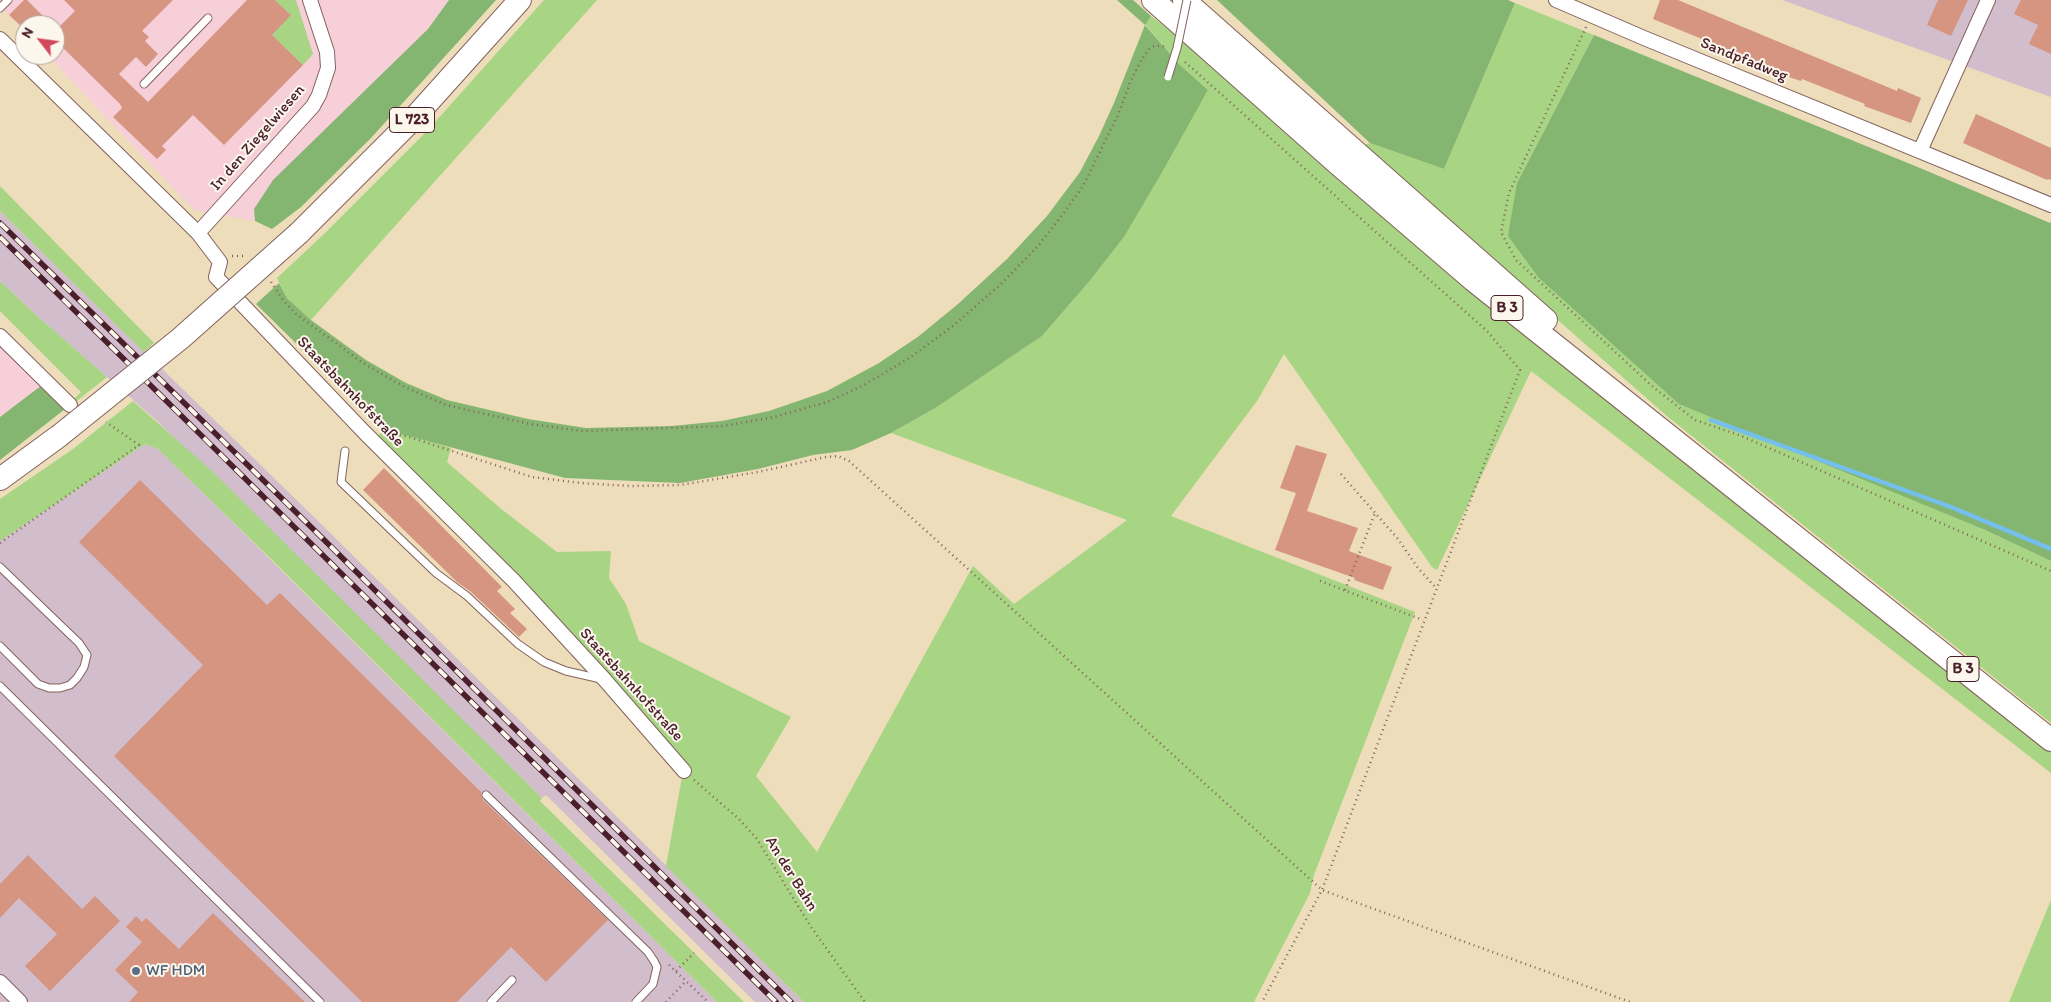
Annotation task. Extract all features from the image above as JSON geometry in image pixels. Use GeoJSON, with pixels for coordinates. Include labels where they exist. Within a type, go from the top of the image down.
{"type":"FeatureCollection","features":[{"type":"Feature","properties":{"kind":"main road","name":"L 723"},"geometry":{"type":"LineString","coordinates":[[0,479],[59,436],[181,338],[299,233],[414,118],[520,0]]}},
{"type":"Feature","properties":{"kind":"main road","name":"B 3"},"geometry":{"type":"LineString","coordinates":[[1153,0],[1338,164],[1473,280],[1608,390],[1875,599],[2051,740]]}},
{"type":"Feature","properties":{"kind":"main road","name":"B 3"},"geometry":{"type":"LineString","coordinates":[[1186,0],[1508,288],[1875,599]]}},
{"type":"Feature","properties":{"kind":"street","name":"In den Ziegelwiesen"},"geometry":{"type":"LineString","coordinates":[[198,234],[313,106],[319,95],[328,68],[327,52],[310,0]]}},
{"type":"Feature","properties":{"kind":"street","name":"Sandpfadweg"},"geometry":{"type":"LineString","coordinates":[[1556,0],[2051,205]]}},
{"type":"Feature","properties":{"kind":"street"},"geometry":{"type":"LineString","coordinates":[[1920,151],[1988,0]]}},
{"type":"Feature","properties":{"kind":"street"},"geometry":{"type":"LineString","coordinates":[[0,39],[198,234],[220,262]]}},
{"type":"Feature","properties":{"kind":"street","name":"Staatsbahnhofstraße"},"geometry":{"type":"LineString","coordinates":[[220,262],[216,277],[365,434],[514,581],[604,679],[684,771]]}},
{"type":"Feature","properties":{"kind":"street"},"geometry":{"type":"LineString","coordinates":[[0,336],[70,406]]}},
{"type":"Feature","properties":{"kind":"street"},"geometry":{"type":"LineString","coordinates":[[0,982],[20,1002]]}},
{"type":"Feature","properties":{"kind":"lane"},"geometry":{"type":"LineString","coordinates":[[0,8],[8,0]]}},
{"type":"Feature","properties":{"kind":"lane"},"geometry":{"type":"LineString","coordinates":[[1168,77],[1177,48],[1186,0]]}},
{"type":"Feature","properties":{"kind":"lane"},"geometry":{"type":"LineString","coordinates":[[144,84],[208,18]]}},
{"type":"Feature","properties":{"kind":"lane"},"geometry":{"type":"LineString","coordinates":[[345,452],[341,482],[436,573],[467,596],[518,644],[544,662],[566,671],[604,679]]}},
{"type":"Feature","properties":{"kind":"lane"},"geometry":{"type":"LineString","coordinates":[[0,567],[79,643],[87,656],[78,678],[70,685],[60,688],[48,688],[38,684],[0,646]]}},
{"type":"Feature","properties":{"kind":"lane"},"geometry":{"type":"LineString","coordinates":[[0,686],[320,1002]]}},
{"type":"Feature","properties":{"kind":"lane"},"geometry":{"type":"LineString","coordinates":[[486,795],[648,952],[657,967],[656,977],[653,984],[636,1002]]}},
{"type":"Feature","properties":{"kind":"lane"},"geometry":{"type":"LineString","coordinates":[[491,1002],[512,980]]}},
{"type":"Feature","properties":{"kind":"path"},"geometry":{"type":"LineString","coordinates":[[1592,15],[1509,193],[1502,232],[1516,260],[1652,386],[1695,420],[1739,435],[2051,571]]}},
{"type":"Feature","properties":{"kind":"path"},"geometry":{"type":"LineString","coordinates":[[265,276],[295,313],[363,363],[403,386],[446,404],[530,424],[583,431],[722,426],[770,418],[827,402],[864,385],[911,357],[947,331],[999,286],[1038,246],[1083,186],[1118,115],[1131,80],[1149,49],[1154,46],[1162,46],[1168,49]]}},
{"type":"Feature","properties":{"kind":"path"},"geometry":{"type":"LineString","coordinates":[[1184,61],[1487,331],[1520,370],[1437,589],[1423,620],[1322,890],[1262,1002]]}},
{"type":"Feature","properties":{"kind":"path"},"geometry":{"type":"LineString","coordinates":[[220,262],[233,255],[246,256]]}},
{"type":"Feature","properties":{"kind":"path"},"geometry":{"type":"LineString","coordinates":[[365,434],[386,432],[406,436],[469,458],[532,476],[620,486],[680,486],[838,456],[849,461],[1322,890],[1630,1002]]}},
{"type":"Feature","properties":{"kind":"path"},"geometry":{"type":"LineString","coordinates":[[0,543],[139,445]]}},
{"type":"Feature","properties":{"kind":"path"},"geometry":{"type":"LineString","coordinates":[[1341,474],[1437,589]]}},
{"type":"Feature","properties":{"kind":"path"},"geometry":{"type":"LineString","coordinates":[[1345,590],[1375,513]]}},
{"type":"Feature","properties":{"kind":"path"},"geometry":{"type":"LineString","coordinates":[[1320,581],[1423,620]]}},
{"type":"Feature","properties":{"kind":"path","name":"An der Bahn"},"geometry":{"type":"LineString","coordinates":[[684,771],[740,819],[756,839],[811,927],[865,1002]]}},
{"type":"Feature","properties":{"kind":"path"},"geometry":{"type":"LineString","coordinates":[[648,952],[664,961],[708,1002]]}},
{"type":"Feature","properties":{"kind":"path"},"geometry":{"type":"LineString","coordinates":[[676,972],[694,953]]}},
{"type":"Feature","properties":{"kind":"path"},"geometry":{"type":"LineString","coordinates":[[666,1002],[686,981]]}},
{"type":"Feature","properties":{"kind":"shaded area"},"geometry":{"type":"Polygon","coordinates":[[[0,0],[449,0],[428,29],[254,209],[255,221],[194,210],[56,65],[65,65],[65,15],[15,15],[15,22],[0,6],[0,0]]]}},
{"type":"Feature","properties":{"kind":"shaded area"},"geometry":{"type":"Polygon","coordinates":[[[1782,0],[2051,0],[2051,97],[1782,0]]]}},
{"type":"Feature","properties":{"kind":"shaded area"},"geometry":{"type":"Polygon","coordinates":[[[0,211],[313,516],[804,1002],[755,1002],[546,795],[542,798],[156,420],[37,316],[0,281],[0,211]]]}},
{"type":"Feature","properties":{"kind":"shaded area"},"geometry":{"type":"Polygon","coordinates":[[[0,343],[42,385],[0,417],[0,343]]]}},
{"type":"Feature","properties":{"kind":"shaded area"},"geometry":{"type":"Polygon","coordinates":[[[145,444],[158,449],[180,470],[717,1002],[0,1002],[0,541],[145,444]]]}},
{"type":"Feature","properties":{"kind":"green space"},"geometry":{"type":"Polygon","coordinates":[[[275,0],[296,0],[313,54],[303,65],[272,35],[290,14],[275,0]]]}},
{"type":"Feature","properties":{"kind":"green space"},"geometry":{"type":"Polygon","coordinates":[[[449,0],[496,0],[371,138],[301,207],[272,229],[255,221],[254,209],[273,180],[428,29],[449,0]]]}},
{"type":"Feature","properties":{"kind":"green space"},"geometry":{"type":"Polygon","coordinates":[[[544,0],[597,0],[311,320],[287,298],[277,278],[428,130],[544,0]]]}},
{"type":"Feature","properties":{"kind":"green space"},"geometry":{"type":"Polygon","coordinates":[[[1117,0],[1133,0],[1151,16],[1145,25],[1117,0]]]}},
{"type":"Feature","properties":{"kind":"green space"},"geometry":{"type":"Polygon","coordinates":[[[1217,0],[1508,0],[1515,3],[1444,169],[1370,143],[1217,0]]]}},
{"type":"Feature","properties":{"kind":"green space"},"geometry":{"type":"Polygon","coordinates":[[[1515,3],[1594,35],[1517,183],[1983,529],[2051,561],[2051,723],[1668,417],[1360,146],[1370,143],[1444,169],[1515,3]]]}},
{"type":"Feature","properties":{"kind":"green space"},"geometry":{"type":"Polygon","coordinates":[[[1151,16],[1193,48],[1515,328],[2051,751],[2051,773],[1531,371],[1437,570],[1432,567],[1284,354],[1257,401],[1171,516],[1415,612],[1314,875],[1310,893],[1254,1002],[804,1002],[666,866],[682,777],[605,675],[377,438],[383,429],[405,433],[451,448],[447,462],[500,508],[557,552],[611,551],[609,578],[626,604],[639,641],[791,717],[756,776],[817,852],[973,566],[1014,604],[1127,520],[891,433],[937,407],[1042,336],[1088,283],[1124,237],[1208,90],[1180,65],[1145,24],[1151,16]]]}},
{"type":"Feature","properties":{"kind":"green space"},"geometry":{"type":"Polygon","coordinates":[[[1145,25],[1180,65],[1208,90],[1124,237],[1088,283],[1042,336],[937,407],[891,433],[852,450],[813,455],[758,469],[680,483],[565,478],[383,429],[256,304],[279,283],[287,298],[311,320],[366,360],[406,383],[447,400],[528,419],[586,428],[672,426],[722,421],[769,411],[827,391],[879,363],[919,336],[958,304],[1007,259],[1047,216],[1080,172],[1114,103],[1145,25]]]}},
{"type":"Feature","properties":{"kind":"green space"},"geometry":{"type":"Polygon","coordinates":[[[1594,35],[2050,223],[2051,221],[2051,561],[1983,529],[1679,404],[1539,278],[1508,236],[1517,183],[1594,35]]]}},
{"type":"Feature","properties":{"kind":"green space"},"geometry":{"type":"Polygon","coordinates":[[[0,186],[154,343],[144,352],[0,211],[0,186]]]}},
{"type":"Feature","properties":{"kind":"green space"},"geometry":{"type":"Polygon","coordinates":[[[0,281],[107,377],[74,403],[72,401],[81,392],[0,311],[0,281]]]}},
{"type":"Feature","properties":{"kind":"green space"},"geometry":{"type":"Polygon","coordinates":[[[42,385],[65,409],[0,460],[0,417],[42,385]]]}},
{"type":"Feature","properties":{"kind":"green space"},"geometry":{"type":"Polygon","coordinates":[[[133,401],[213,472],[542,798],[540,801],[744,1002],[717,1002],[158,449],[145,444],[0,541],[0,499],[73,449],[133,401]]]}},
{"type":"Feature","properties":{"kind":"green space"},"geometry":{"type":"Polygon","coordinates":[[[2051,900],[2051,1002],[2009,1002],[2051,900]]]}},
{"type":"Feature","properties":{"kind":"building"},"geometry":{"type":"Polygon","coordinates":[[[24,0],[27,0],[42,15],[15,15],[15,20],[9,15],[24,0]]]}},
{"type":"Feature","properties":{"kind":"building"},"geometry":{"type":"Polygon","coordinates":[[[64,0],[173,0],[142,31],[149,37],[145,41],[158,54],[146,67],[136,57],[119,74],[148,102],[247,0],[275,0],[291,15],[272,35],[303,65],[224,145],[193,115],[162,146],[166,150],[157,159],[113,117],[122,108],[120,104],[65,50],[65,21],[75,11],[64,0]]]}},
{"type":"Feature","properties":{"kind":"building"},"geometry":{"type":"Polygon","coordinates":[[[1660,0],[1678,0],[1897,91],[1898,88],[1921,98],[1911,123],[1864,106],[1865,104],[1802,79],[1801,81],[1789,77],[1789,75],[1768,66],[1653,19],[1660,0]]]}},
{"type":"Feature","properties":{"kind":"building"},"geometry":{"type":"Polygon","coordinates":[[[1938,0],[1968,0],[1951,36],[1927,25],[1938,0]]]}},
{"type":"Feature","properties":{"kind":"building"},"geometry":{"type":"Polygon","coordinates":[[[2021,0],[2051,0],[2051,54],[2029,44],[2038,25],[2014,14],[2021,0]]]}},
{"type":"Feature","properties":{"kind":"building"},"geometry":{"type":"Polygon","coordinates":[[[1976,114],[2051,148],[2051,180],[2047,180],[1963,143],[1976,114]]]}},
{"type":"Feature","properties":{"kind":"building"},"geometry":{"type":"Polygon","coordinates":[[[1296,445],[1327,454],[1307,511],[1358,528],[1349,551],[1392,567],[1383,590],[1354,580],[1355,578],[1275,550],[1296,493],[1280,488],[1296,445]]]}},
{"type":"Feature","properties":{"kind":"building"},"geometry":{"type":"Polygon","coordinates":[[[384,468],[502,587],[497,591],[515,609],[510,613],[527,629],[519,637],[471,592],[457,582],[363,490],[384,468]]]}},
{"type":"Feature","properties":{"kind":"building"},"geometry":{"type":"Polygon","coordinates":[[[140,480],[267,605],[280,593],[481,792],[482,799],[608,920],[546,982],[511,947],[457,1002],[362,1002],[114,756],[203,665],[79,542],[140,480]]]}},
{"type":"Feature","properties":{"kind":"building"},"geometry":{"type":"Polygon","coordinates":[[[28,855],[82,909],[95,896],[120,921],[50,991],[25,966],[57,934],[19,898],[0,918],[0,884],[28,855]]]}},
{"type":"Feature","properties":{"kind":"building"},"geometry":{"type":"Polygon","coordinates":[[[213,913],[305,1002],[129,1002],[138,992],[115,970],[142,942],[126,927],[136,916],[142,922],[146,918],[179,949],[213,913]]]}},
{"type":"Feature","properties":{"kind":"waterway"},"geometry":{"type":"LineString","coordinates":[[1711,420],[1951,507],[2051,549]]}},
{"type":"Feature","properties":{"kind":"railway"},"geometry":{"type":"LineString","coordinates":[[0,223],[307,523],[791,1002]]}},
{"type":"Feature","properties":{"kind":"railway"},"geometry":{"type":"LineString","coordinates":[[0,237],[776,1002]]}},
{"type":"Feature","properties":{"kind":"place","name":"WF HDM"},"geometry":{"type":"Point","coordinates":[136,971]}}]}
